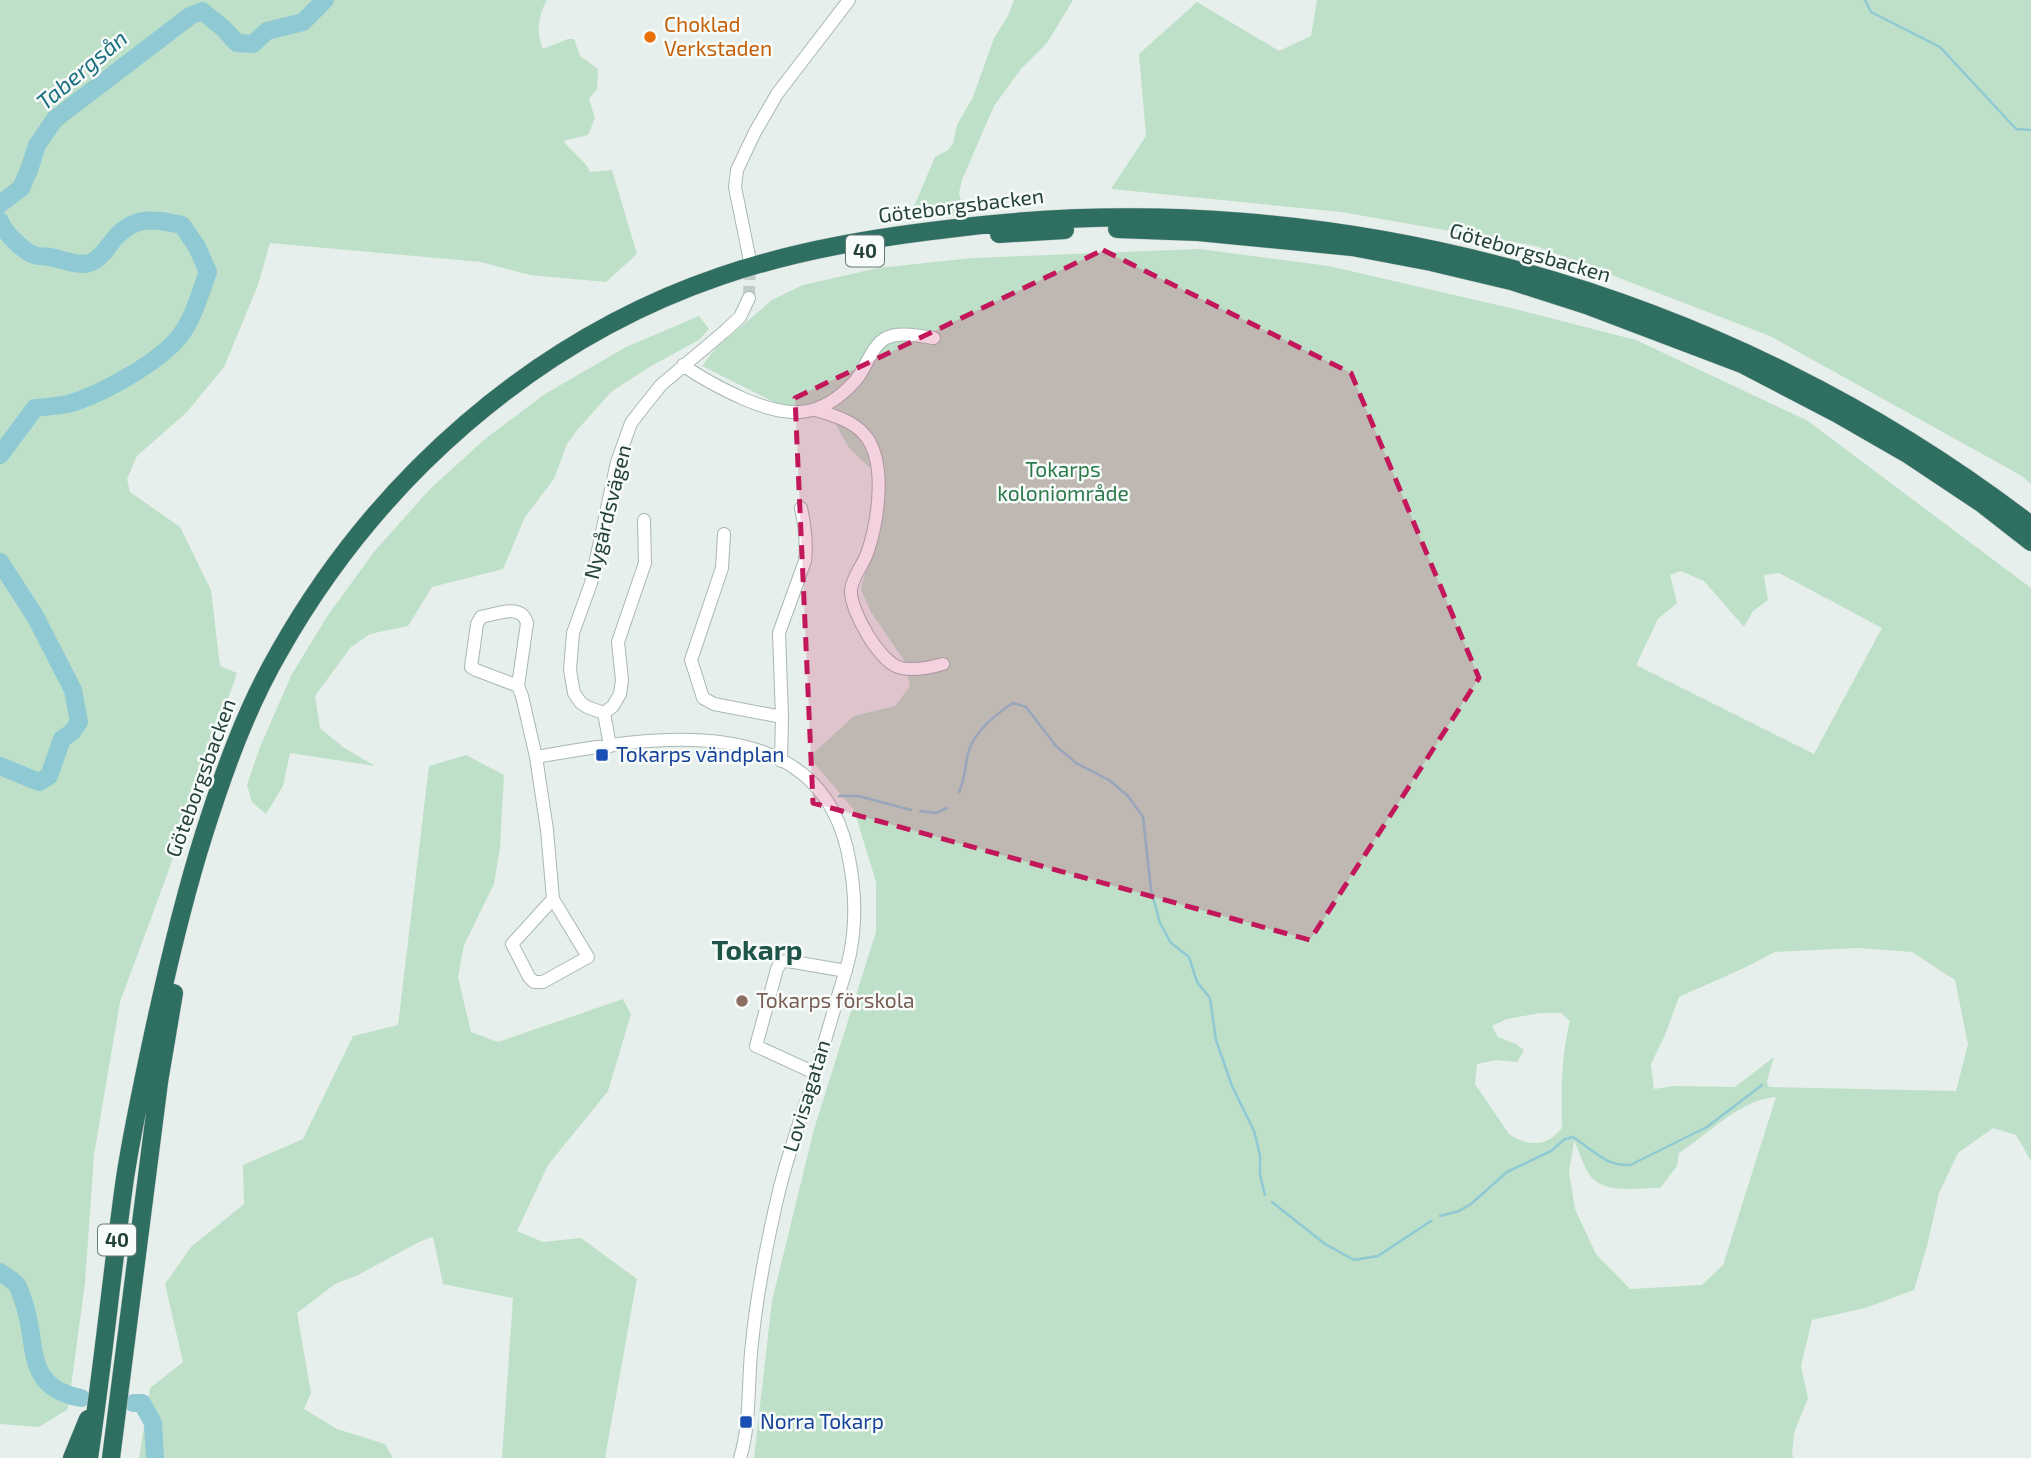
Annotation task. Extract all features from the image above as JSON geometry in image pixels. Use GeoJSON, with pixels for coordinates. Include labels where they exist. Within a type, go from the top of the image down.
{"type":"FeatureCollection","features":[{"type":"Feature","properties":{"kind":"highway","name":"Göteborgsbacken"},"geometry":{"type":"LineString","coordinates":[[89,1430],[99,1391],[132,1133],[178,922],[219,786],[256,695],[285,641],[328,573],[376,512],[414,471],[507,390],[600,331],[681,291],[723,275],[807,252],[892,236],[1016,221],[1170,217],[1275,224],[1354,234],[1434,249],[1515,269],[1593,292],[1687,327],[1772,365],[1840,400],[1929,453],[2031,525]]}},
{"type":"Feature","properties":{"kind":"highway","name":"Göteborgsbacken"},"geometry":{"type":"LineString","coordinates":[[111,1458],[151,1143],[178,971],[215,833],[247,743],[266,699],[335,582],[361,547],[416,484],[492,415],[567,362],[683,302],[808,263],[893,246],[973,236],[1055,230],[1123,229],[1210,233],[1352,247],[1511,281],[1589,306],[1742,365],[1836,413],[1909,455],[1981,503],[2031,542]]}},
{"type":"Feature","properties":{"kind":"highway"},"geometry":{"type":"LineString","coordinates":[[72,1458],[89,1430]]}},
{"type":"Feature","properties":{"kind":"highway"},"geometry":{"type":"LineString","coordinates":[[89,1430],[89,1458]]}},
{"type":"Feature","properties":{"kind":"street"},"geometry":{"type":"LineString","coordinates":[[750,261],[735,187],[737,170],[777,94],[849,0]]}},
{"type":"Feature","properties":{"kind":"street","name":"Nygårdsvägen"},"geometry":{"type":"LineString","coordinates":[[644,520],[645,563],[618,642],[622,680],[620,694],[613,706],[604,713],[587,707],[574,693],[570,670],[573,633],[591,583],[617,461],[631,423],[661,385],[740,317],[749,298]]}},
{"type":"Feature","properties":{"kind":"street"},"geometry":{"type":"LineString","coordinates":[[683,365],[702,379],[764,408],[790,413],[816,410],[831,401],[851,385],[887,337],[907,335],[934,338]]}},
{"type":"Feature","properties":{"kind":"street"},"geometry":{"type":"LineString","coordinates":[[816,410],[846,421],[865,434],[871,444],[879,475],[874,529],[864,563],[852,584],[854,606],[860,621],[888,662],[901,668],[926,669],[943,664]]}},
{"type":"Feature","properties":{"kind":"street"},"geometry":{"type":"LineString","coordinates":[[781,761],[779,634],[805,561],[807,549],[801,508]]}},
{"type":"Feature","properties":{"kind":"street"},"geometry":{"type":"LineString","coordinates":[[724,534],[722,568],[691,660],[703,698],[714,704],[782,717]]}},
{"type":"Feature","properties":{"kind":"street"},"geometry":{"type":"LineString","coordinates":[[518,686],[471,667],[477,624],[481,617],[515,611],[522,613],[526,619],[518,686],[536,757],[547,830],[553,899],[588,957],[543,982],[534,982],[512,944],[553,899]]}},
{"type":"Feature","properties":{"kind":"street"},"geometry":{"type":"LineString","coordinates":[[604,713],[610,746]]}},
{"type":"Feature","properties":{"kind":"street","name":"Lovisagatan"},"geometry":{"type":"LineString","coordinates":[[536,757],[661,739],[698,739],[754,749],[807,777],[832,807],[842,830],[851,866],[855,900],[853,937],[846,971],[785,1166],[772,1220],[759,1286],[740,1458]]}},
{"type":"Feature","properties":{"kind":"street"},"geometry":{"type":"LineString","coordinates":[[815,1073],[756,1046],[777,969],[781,962],[788,961],[846,971]]}},
{"type":"Feature","properties":{"kind":"highlighted area"},"geometry":{"type":"Polygon","coordinates":[[[1103,250],[1351,373],[1479,678],[1310,940],[813,803],[795,398],[1103,250]]]}},
{"type":"Feature","properties":{"kind":"green space"},"geometry":{"type":"Polygon","coordinates":[[[0,0],[547,0],[539,24],[543,49],[574,39],[580,56],[598,69],[597,89],[589,99],[595,118],[588,135],[563,141],[590,172],[612,170],[637,254],[606,282],[530,275],[481,262],[270,243],[258,285],[224,367],[187,412],[137,456],[127,479],[130,492],[180,527],[211,590],[220,666],[237,673],[120,1002],[94,1155],[85,1283],[68,1409],[39,1427],[0,1424],[0,0]]]}},
{"type":"Feature","properties":{"kind":"green space"},"geometry":{"type":"Polygon","coordinates":[[[1014,0],[1073,0],[1047,43],[1021,69],[994,106],[959,193],[963,210],[972,215],[909,218],[935,157],[948,150],[953,143],[957,125],[973,97],[994,38],[1008,16],[1014,0]]]}},
{"type":"Feature","properties":{"kind":"green space"},"geometry":{"type":"Polygon","coordinates":[[[1317,0],[2031,0],[2031,484],[2022,476],[1770,336],[1536,246],[1341,212],[1111,189],[1146,136],[1139,54],[1197,2],[1279,51],[1311,36],[1317,0]]]}},
{"type":"Feature","properties":{"kind":"green space","name":"Tokarps koloniområde"},"geometry":{"type":"Polygon","coordinates":[[[1199,249],[1329,266],[1636,340],[1808,421],[2031,588],[2031,1161],[2016,1135],[1993,1128],[1958,1153],[1939,1193],[1914,1290],[1865,1308],[1812,1320],[1801,1366],[1808,1398],[1794,1433],[1794,1458],[754,1458],[772,1301],[814,1129],[876,932],[876,882],[854,810],[809,757],[854,716],[895,706],[910,686],[905,662],[871,612],[861,590],[885,482],[849,448],[823,402],[792,411],[702,366],[715,349],[772,300],[803,285],[878,268],[972,258],[1199,249]],[[1681,571],[1670,575],[1677,603],[1658,619],[1636,665],[1814,754],[1882,628],[1779,573],[1764,575],[1768,600],[1753,611],[1744,627],[1704,581],[1681,571]],[[1858,948],[1775,952],[1679,997],[1651,1064],[1654,1089],[1674,1086],[1735,1087],[1774,1057],[1767,1081],[1771,1087],[1956,1091],[1968,1044],[1955,980],[1912,952],[1858,948]],[[1540,1013],[1507,1019],[1492,1026],[1498,1037],[1524,1050],[1517,1062],[1496,1060],[1477,1064],[1475,1084],[1509,1134],[1528,1142],[1543,1142],[1552,1138],[1562,1128],[1563,1061],[1570,1021],[1561,1013],[1540,1013]],[[1776,1097],[1763,1099],[1737,1111],[1679,1153],[1677,1166],[1660,1188],[1626,1189],[1601,1184],[1588,1172],[1574,1141],[1569,1172],[1575,1209],[1596,1254],[1630,1289],[1702,1285],[1723,1265],[1776,1097]]]}},
{"type":"Feature","properties":{"kind":"green space"},"geometry":{"type":"Polygon","coordinates":[[[699,316],[709,329],[699,340],[611,392],[578,429],[567,444],[554,479],[525,517],[503,569],[432,587],[408,626],[370,634],[351,647],[315,696],[320,728],[343,747],[375,766],[290,753],[283,786],[266,814],[252,802],[247,785],[260,747],[292,674],[328,615],[374,552],[430,489],[485,439],[545,394],[626,347],[699,316]]]}},
{"type":"Feature","properties":{"kind":"green space"},"geometry":{"type":"Polygon","coordinates":[[[466,755],[504,775],[500,847],[494,884],[464,945],[458,977],[471,1032],[498,1042],[623,999],[631,1014],[608,1091],[548,1165],[517,1231],[543,1242],[581,1238],[637,1279],[605,1458],[502,1458],[513,1298],[443,1284],[433,1237],[335,1284],[297,1313],[311,1393],[304,1409],[337,1429],[385,1444],[393,1458],[139,1458],[150,1388],[183,1362],[165,1284],[191,1247],[244,1204],[243,1165],[303,1139],[353,1036],[398,1025],[429,766],[466,755]]]}},
{"type":"Feature","properties":{"kind":"waterway","name":"Tabergsån"},"geometry":{"type":"LineString","coordinates":[[0,204],[21,188],[37,145],[55,119],[190,16],[202,11],[237,43],[253,44],[267,31],[303,22],[325,0]]}},
{"type":"Feature","properties":{"kind":"waterway"},"geometry":{"type":"LineString","coordinates":[[1865,0],[1871,12],[1940,47],[2016,129],[2031,130]]}},
{"type":"Feature","properties":{"kind":"waterway","name":"Tabergsån"},"geometry":{"type":"LineString","coordinates":[[0,221],[10,236],[30,253],[82,264],[96,260],[122,231],[137,222],[154,220],[182,225],[197,247],[208,272],[189,322],[170,347],[128,377],[81,400],[35,408],[0,455]]}},
{"type":"Feature","properties":{"kind":"waterway","name":"Tabergsån"},"geometry":{"type":"LineString","coordinates":[[0,562],[35,616],[73,690],[79,722],[72,732],[62,739],[49,776],[39,782],[0,766]]}},
{"type":"Feature","properties":{"kind":"waterway"},"geometry":{"type":"LineString","coordinates":[[959,792],[968,753],[975,738],[993,718],[1013,703],[1026,707],[1056,746],[1076,763],[1109,780],[1128,796],[1143,817],[1151,890],[1160,923],[1171,943],[1189,957],[1197,982],[1210,998],[1216,1040],[1232,1086],[1254,1131],[1265,1195]]}},
{"type":"Feature","properties":{"kind":"waterway"},"geometry":{"type":"LineString","coordinates":[[839,796],[858,796],[911,810]]}},
{"type":"Feature","properties":{"kind":"waterway"},"geometry":{"type":"LineString","coordinates":[[920,811],[936,813],[947,808]]}},
{"type":"Feature","properties":{"kind":"waterway"},"geometry":{"type":"LineString","coordinates":[[1440,1216],[1459,1211],[1471,1204],[1507,1172],[1551,1151],[1565,1139],[1573,1137],[1606,1160],[1630,1165],[1707,1127],[1762,1085]]}},
{"type":"Feature","properties":{"kind":"waterway"},"geometry":{"type":"LineString","coordinates":[[1272,1202],[1325,1244],[1354,1260],[1378,1256],[1431,1221]]}},
{"type":"Feature","properties":{"kind":"waterway","name":"Tabergsån"},"geometry":{"type":"LineString","coordinates":[[0,1272],[19,1288],[41,1373],[49,1384],[62,1392],[81,1398]]}},
{"type":"Feature","properties":{"kind":"waterway","name":"Tabergsån"},"geometry":{"type":"LineString","coordinates":[[133,1403],[142,1403],[153,1423],[155,1458]]}},
{"type":"Feature","properties":{"kind":"tunnel"},"geometry":{"type":"LineString","coordinates":[[749,298],[750,261]]}},
{"type":"Feature","properties":{"kind":"place","name":"Choklad Verkstaden"},"geometry":{"type":"Point","coordinates":[650,37]}},
{"type":"Feature","properties":{"kind":"place","name":"Tokarps vändplan"},"geometry":{"type":"Point","coordinates":[602,755]}},
{"type":"Feature","properties":{"kind":"place","name":"Tokarps förskola"},"geometry":{"type":"Point","coordinates":[742,1001]}},
{"type":"Feature","properties":{"kind":"place","name":"Norra Tokarp"},"geometry":{"type":"Point","coordinates":[746,1422]}},
{"type":"Feature","properties":{"kind":"district","name":"Tokarp"},"geometry":{"type":"Point","coordinates":[757,950]}}]}
